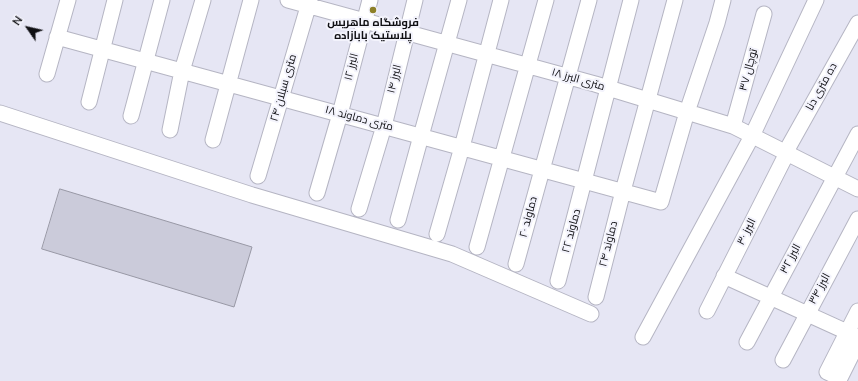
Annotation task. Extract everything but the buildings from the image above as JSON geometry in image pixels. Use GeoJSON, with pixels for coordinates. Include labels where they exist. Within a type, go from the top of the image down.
{"type":"FeatureCollection","features":[{"type":"Feature","properties":{"kind":"lane"},"geometry":{"type":"LineString","coordinates":[[47,74],[68,0]]}},
{"type":"Feature","properties":{"kind":"lane"},"geometry":{"type":"LineString","coordinates":[[89,102],[115,0]]}},
{"type":"Feature","properties":{"kind":"lane"},"geometry":{"type":"LineString","coordinates":[[131,116],[162,0]]}},
{"type":"Feature","properties":{"kind":"lane"},"geometry":{"type":"LineString","coordinates":[[170,130],[182,71],[203,0]]}},
{"type":"Feature","properties":{"kind":"lane"},"geometry":{"type":"LineString","coordinates":[[213,140],[251,0]]}},
{"type":"Feature","properties":{"kind":"lane","name":"۱۸ متری البرز"},"geometry":{"type":"LineString","coordinates":[[288,0],[309,3],[364,20],[609,88],[733,126],[858,189]]}},
{"type":"Feature","properties":{"kind":"lane","name":"البرز ۱۲"},"geometry":{"type":"LineString","coordinates":[[317,193],[340,114],[370,0]]}},
{"type":"Feature","properties":{"kind":"lane","name":"البرز ۱۴"},"geometry":{"type":"LineString","coordinates":[[359,209],[384,126],[415,0]]}},
{"type":"Feature","properties":{"kind":"lane"},"geometry":{"type":"LineString","coordinates":[[398,220],[420,136],[459,0]]}},
{"type":"Feature","properties":{"kind":"lane"},"geometry":{"type":"LineString","coordinates":[[437,234],[462,148],[501,0]]}},
{"type":"Feature","properties":{"kind":"lane"},"geometry":{"type":"LineString","coordinates":[[478,247],[546,0]]}},
{"type":"Feature","properties":{"kind":"lane","name":"دماوند ۲۰"},"geometry":{"type":"LineString","coordinates":[[516,264],[589,0]]}},
{"type":"Feature","properties":{"kind":"lane","name":"دماوند ۲۲"},"geometry":{"type":"LineString","coordinates":[[558,281],[631,0]]}},
{"type":"Feature","properties":{"kind":"lane"},"geometry":{"type":"LineString","coordinates":[[687,112],[717,23],[722,0]]}},
{"type":"Feature","properties":{"kind":"lane"},"geometry":{"type":"LineString","coordinates":[[643,337],[752,136],[816,0]]}},
{"type":"Feature","properties":{"kind":"lane","name":"۲۴ متری سبلان"},"geometry":{"type":"LineString","coordinates":[[258,176],[309,3]]}},
{"type":"Feature","properties":{"kind":"lane","name":"دماوند ۲۴"},"geometry":{"type":"LineString","coordinates":[[596,297],[622,191],[674,6]]}},
{"type":"Feature","properties":{"kind":"lane","name":"توچال ۳۷"},"geometry":{"type":"LineString","coordinates":[[733,126],[764,14]]}},
{"type":"Feature","properties":{"kind":"lane","name":"ده متری دنا"},"geometry":{"type":"LineString","coordinates":[[787,153],[789,146],[858,23]]}},
{"type":"Feature","properties":{"kind":"lane","name":"۱۸ متری دماوند"},"geometry":{"type":"LineString","coordinates":[[57,37],[661,202],[687,112]]}},
{"type":"Feature","properties":{"kind":"lane"},"geometry":{"type":"LineString","coordinates":[[0,113],[252,195],[452,254],[591,314]]}},
{"type":"Feature","properties":{"kind":"lane","name":"البرز ۳۲"},"geometry":{"type":"LineString","coordinates":[[747,342],[858,134]]}},
{"type":"Feature","properties":{"kind":"lane","name":"البرز ۳۰"},"geometry":{"type":"LineString","coordinates":[[707,311],[787,153]]}},
{"type":"Feature","properties":{"kind":"lane","name":"البرز ۳۴"},"geometry":{"type":"LineString","coordinates":[[783,360],[858,219]]}},
{"type":"Feature","properties":{"kind":"lane"},"geometry":{"type":"LineString","coordinates":[[724,276],[854,337],[858,311]]}},
{"type":"Feature","properties":{"kind":"place","name":"فروشگاه ماهریس پلاستیک بابازاده"},"geometry":{"type":"Point","coordinates":[373,10]}}]}
